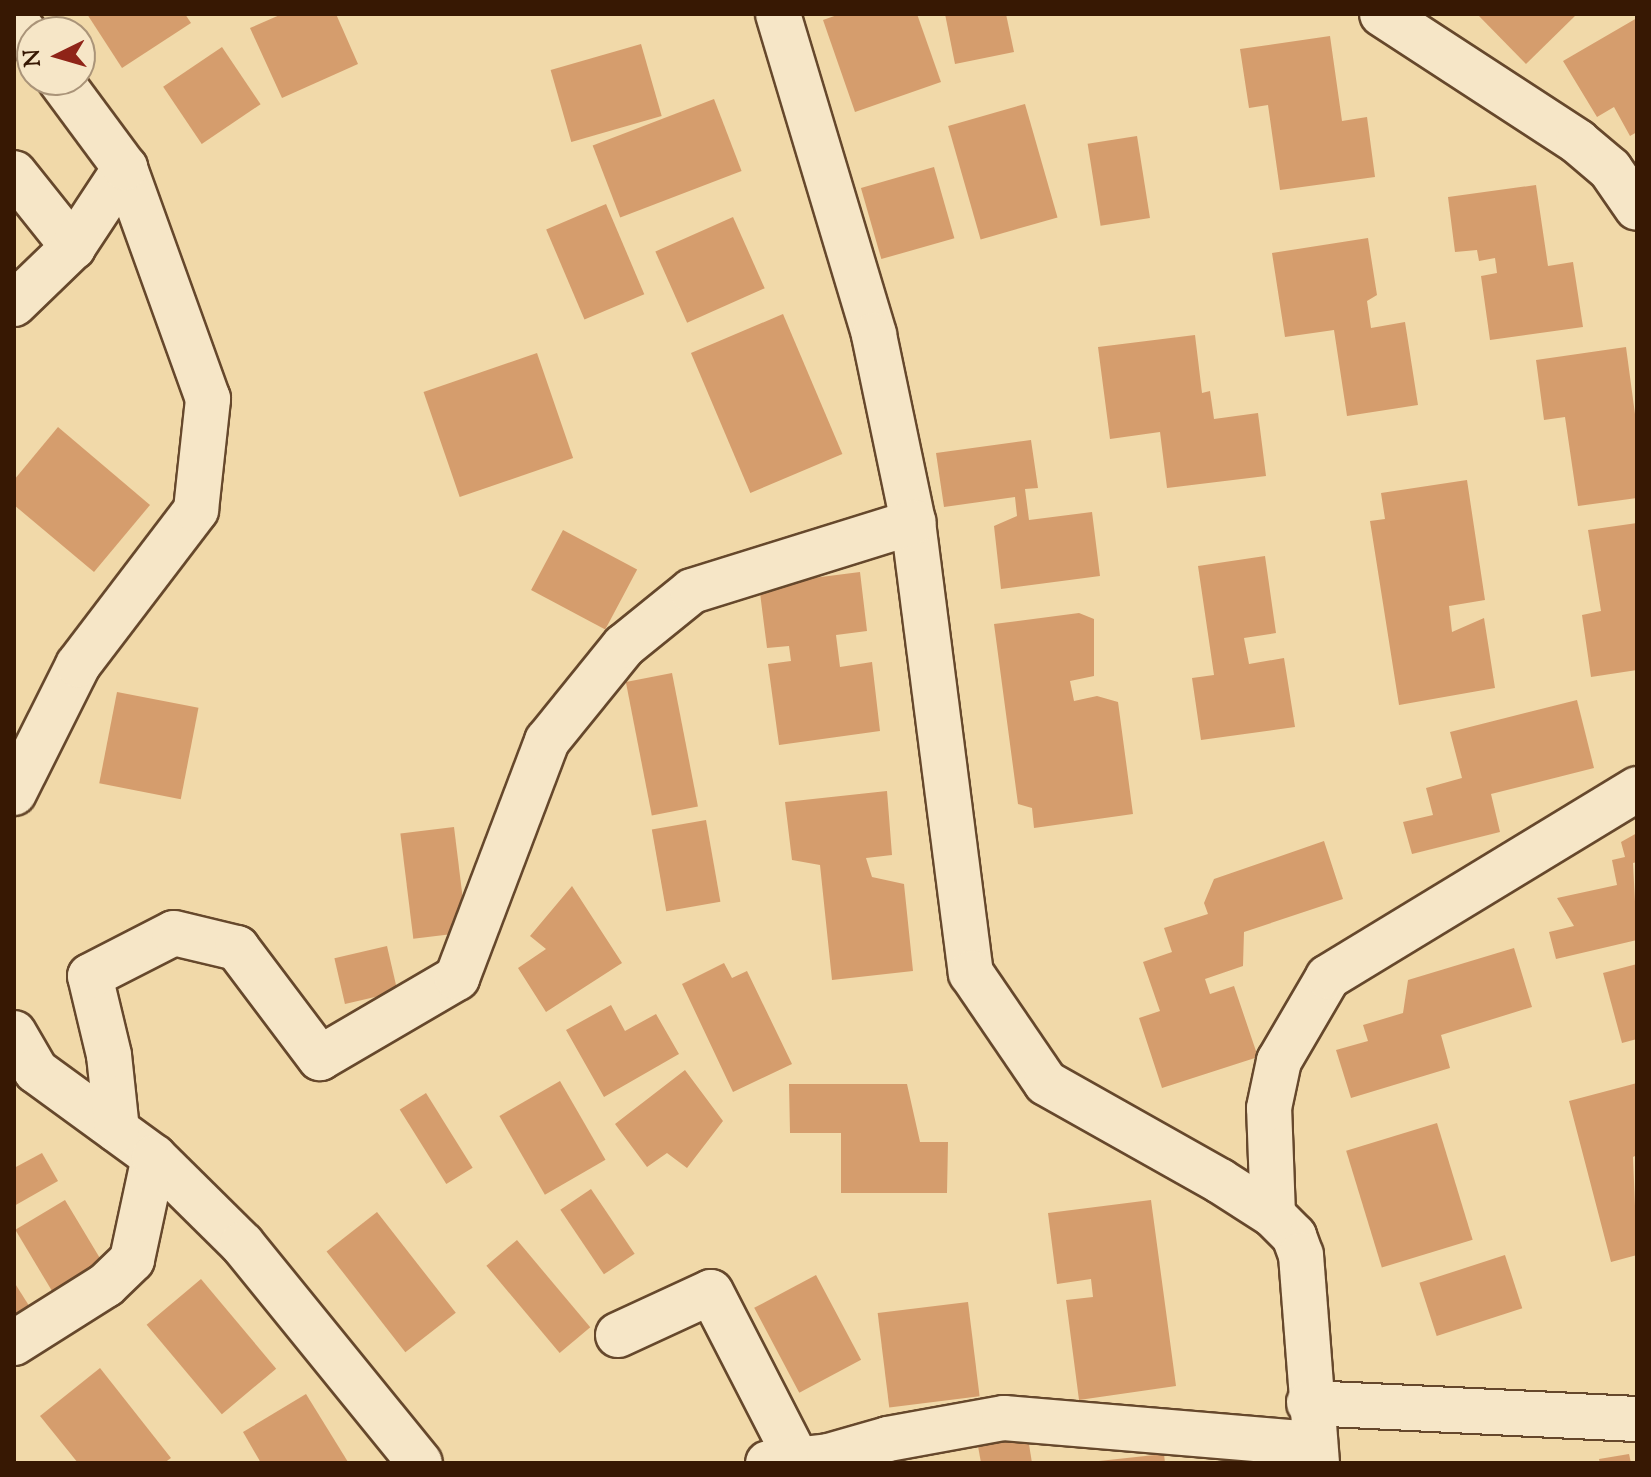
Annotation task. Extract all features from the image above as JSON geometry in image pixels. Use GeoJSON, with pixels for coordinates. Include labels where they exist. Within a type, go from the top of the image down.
{"type":"FeatureCollection","features":[{"type":"Feature","properties":{"kind":"street"},"geometry":{"type":"LineString","coordinates":[[778,14],[874,335],[913,522],[971,973],[1046,1083],[1273,1215],[1294,1236],[1301,1255],[1314,1436]]}},
{"type":"Feature","properties":{"kind":"street"},"geometry":{"type":"LineString","coordinates":[[1382,14],[1578,142],[1610,169],[1637,208]]}},
{"type":"Feature","properties":{"kind":"street"},"geometry":{"type":"LineString","coordinates":[[14,793],[78,665],[196,510],[208,399],[125,168],[72,96]]}},
{"type":"Feature","properties":{"kind":"street"},"geometry":{"type":"LineString","coordinates":[[14,304],[73,247],[125,168]]}},
{"type":"Feature","properties":{"kind":"street"},"geometry":{"type":"LineString","coordinates":[[14,173],[73,247]]}},
{"type":"Feature","properties":{"kind":"street"},"geometry":{"type":"LineString","coordinates":[[117,1130],[109,1055],[90,976],[174,933],[237,948],[320,1058],[457,978],[547,741],[624,646],[692,591],[913,522]]}},
{"type":"Feature","properties":{"kind":"street"},"geometry":{"type":"LineString","coordinates":[[1273,1215],[1269,1108],[1279,1061],[1328,977],[1637,789]]}},
{"type":"Feature","properties":{"kind":"street"},"geometry":{"type":"LineString","coordinates":[[14,1033],[36,1071],[154,1157],[242,1244],[420,1463]]}},
{"type":"Feature","properties":{"kind":"street"},"geometry":{"type":"LineString","coordinates":[[14,1343],[106,1285],[132,1260],[154,1157]]}},
{"type":"Feature","properties":{"kind":"street"},"geometry":{"type":"LineString","coordinates":[[618,1335],[711,1292],[782,1461],[1004,1418],[1314,1436],[1637,1419]]}},
{"type":"Feature","properties":{"kind":"building"},"geometry":{"type":"Polygon","coordinates":[[[185,14],[191,23],[122,68],[96,28],[96,16],[88,16],[185,14]]]}},
{"type":"Feature","properties":{"kind":"building"},"geometry":{"type":"Polygon","coordinates":[[[282,14],[336,14],[358,64],[282,98],[250,28],[282,14]]]}},
{"type":"Feature","properties":{"kind":"building"},"geometry":{"type":"Polygon","coordinates":[[[840,14],[917,14],[941,82],[855,112],[823,20],[840,14]]]}},
{"type":"Feature","properties":{"kind":"building"},"geometry":{"type":"Polygon","coordinates":[[[945,14],[1006,14],[1014,52],[955,64],[945,14]]]}},
{"type":"Feature","properties":{"kind":"building"},"geometry":{"type":"Polygon","coordinates":[[[1477,14],[1577,14],[1526,64],[1477,14]]]}},
{"type":"Feature","properties":{"kind":"building"},"geometry":{"type":"Polygon","coordinates":[[[1637,18],[1637,132],[1630,136],[1614,107],[1597,117],[1563,61],[1637,18]]]}},
{"type":"Feature","properties":{"kind":"building"},"geometry":{"type":"Polygon","coordinates":[[[1330,36],[1342,121],[1367,117],[1375,177],[1280,190],[1268,105],[1249,108],[1240,49],[1330,36]]]}},
{"type":"Feature","properties":{"kind":"building"},"geometry":{"type":"Polygon","coordinates":[[[641,44],[662,116],[571,142],[551,70],[641,44]]]}},
{"type":"Feature","properties":{"kind":"building"},"geometry":{"type":"Polygon","coordinates":[[[222,47],[261,104],[202,144],[163,87],[222,47]]]}},
{"type":"Feature","properties":{"kind":"building"},"geometry":{"type":"Polygon","coordinates":[[[714,99],[742,171],[620,217],[593,146],[714,99]]]}},
{"type":"Feature","properties":{"kind":"building"},"geometry":{"type":"Polygon","coordinates":[[[1025,104],[1058,217],[981,239],[948,126],[1025,104]]]}},
{"type":"Feature","properties":{"kind":"building"},"geometry":{"type":"Polygon","coordinates":[[[1137,136],[1150,218],[1101,226],[1088,144],[1137,136]]]}},
{"type":"Feature","properties":{"kind":"building"},"geometry":{"type":"Polygon","coordinates":[[[934,167],[954,238],[881,259],[861,188],[934,167]]]}},
{"type":"Feature","properties":{"kind":"building"},"geometry":{"type":"Polygon","coordinates":[[[1536,185],[1548,266],[1573,262],[1583,327],[1490,340],[1481,276],[1497,273],[1495,258],[1479,261],[1477,250],[1455,252],[1448,197],[1536,185]]]}},
{"type":"Feature","properties":{"kind":"building"},"geometry":{"type":"Polygon","coordinates":[[[606,204],[644,294],[584,320],[546,229],[606,204]]]}},
{"type":"Feature","properties":{"kind":"building"},"geometry":{"type":"Polygon","coordinates":[[[733,217],[765,288],[687,323],[655,252],[733,217]]]}},
{"type":"Feature","properties":{"kind":"building"},"geometry":{"type":"Polygon","coordinates":[[[1368,238],[1377,295],[1367,301],[1371,328],[1405,322],[1418,405],[1347,416],[1334,330],[1285,337],[1272,253],[1368,238]]]}},
{"type":"Feature","properties":{"kind":"building"},"geometry":{"type":"Polygon","coordinates":[[[783,314],[842,454],[750,493],[691,353],[783,314]]]}},
{"type":"Feature","properties":{"kind":"building"},"geometry":{"type":"Polygon","coordinates":[[[1195,335],[1202,393],[1210,391],[1214,419],[1258,413],[1266,476],[1167,488],[1160,432],[1110,439],[1098,347],[1195,335]]]}},
{"type":"Feature","properties":{"kind":"building"},"geometry":{"type":"Polygon","coordinates":[[[1626,347],[1637,429],[1637,498],[1578,506],[1565,417],[1544,420],[1536,360],[1626,347]]]}},
{"type":"Feature","properties":{"kind":"building"},"geometry":{"type":"Polygon","coordinates":[[[537,353],[573,458],[460,497],[424,392],[537,353]]]}},
{"type":"Feature","properties":{"kind":"building"},"geometry":{"type":"Polygon","coordinates":[[[58,427],[150,505],[94,572],[14,505],[14,480],[58,427]]]}},
{"type":"Feature","properties":{"kind":"building"},"geometry":{"type":"Polygon","coordinates":[[[1031,440],[1038,488],[1025,489],[1029,520],[1092,512],[1100,576],[1001,589],[994,526],[1017,516],[1015,497],[944,507],[936,453],[1031,440]]]}},
{"type":"Feature","properties":{"kind":"building"},"geometry":{"type":"Polygon","coordinates":[[[1467,480],[1485,600],[1449,606],[1452,632],[1484,618],[1495,688],[1399,705],[1370,521],[1385,519],[1381,493],[1467,480]]]}},
{"type":"Feature","properties":{"kind":"building"},"geometry":{"type":"Polygon","coordinates":[[[1637,523],[1637,670],[1591,677],[1582,615],[1601,611],[1588,530],[1637,523]]]}},
{"type":"Feature","properties":{"kind":"building"},"geometry":{"type":"Polygon","coordinates":[[[563,530],[637,569],[605,629],[531,590],[563,530]]]}},
{"type":"Feature","properties":{"kind":"building"},"geometry":{"type":"Polygon","coordinates":[[[1265,556],[1276,633],[1244,638],[1249,664],[1284,658],[1295,727],[1201,740],[1192,678],[1214,675],[1198,566],[1265,556]]]}},
{"type":"Feature","properties":{"kind":"building"},"geometry":{"type":"Polygon","coordinates":[[[860,572],[867,631],[836,635],[840,667],[872,662],[880,731],[779,745],[768,664],[791,661],[789,646],[767,648],[759,585],[860,572]]]}},
{"type":"Feature","properties":{"kind":"building"},"geometry":{"type":"Polygon","coordinates":[[[1079,613],[1094,619],[1094,676],[1070,681],[1074,701],[1097,696],[1118,702],[1133,814],[1034,828],[1032,808],[1018,804],[994,624],[1079,613]]]}},
{"type":"Feature","properties":{"kind":"building"},"geometry":{"type":"Polygon","coordinates":[[[672,673],[698,807],[652,815],[626,682],[672,673]]]}},
{"type":"Feature","properties":{"kind":"building"},"geometry":{"type":"Polygon","coordinates":[[[117,692],[198,708],[181,799],[99,783],[117,692]]]}},
{"type":"Feature","properties":{"kind":"building"},"geometry":{"type":"Polygon","coordinates":[[[1577,700],[1594,768],[1491,794],[1500,832],[1412,854],[1403,822],[1433,815],[1426,788],[1462,778],[1450,732],[1577,700]]]}},
{"type":"Feature","properties":{"kind":"building"},"geometry":{"type":"Polygon","coordinates":[[[887,791],[892,855],[866,858],[872,877],[904,884],[913,971],[832,980],[820,865],[792,860],[785,802],[887,791]]]}},
{"type":"Feature","properties":{"kind":"building"},"geometry":{"type":"Polygon","coordinates":[[[706,820],[720,902],[666,911],[652,830],[706,820]]]}},
{"type":"Feature","properties":{"kind":"building"},"geometry":{"type":"Polygon","coordinates":[[[454,827],[467,932],[413,939],[400,834],[454,827]]]}},
{"type":"Feature","properties":{"kind":"building"},"geometry":{"type":"Polygon","coordinates":[[[1637,833],[1637,862],[1633,863],[1637,940],[1556,959],[1549,932],[1574,926],[1557,898],[1617,885],[1612,860],[1625,857],[1621,842],[1637,833]]]}},
{"type":"Feature","properties":{"kind":"building"},"geometry":{"type":"Polygon","coordinates":[[[1324,841],[1343,899],[1244,932],[1243,966],[1205,979],[1210,994],[1234,986],[1258,1057],[1162,1088],[1139,1018],[1160,1011],[1143,962],[1172,952],[1164,928],[1208,914],[1204,903],[1214,879],[1324,841]]]}},
{"type":"Feature","properties":{"kind":"building"},"geometry":{"type":"Polygon","coordinates":[[[572,886],[622,963],[546,1012],[518,968],[546,949],[530,936],[572,886]]]}},
{"type":"Feature","properties":{"kind":"building"},"geometry":{"type":"Polygon","coordinates":[[[387,946],[398,992],[345,1004],[334,958],[387,946]]]}},
{"type":"Feature","properties":{"kind":"building"},"geometry":{"type":"Polygon","coordinates":[[[1514,948],[1532,1007],[1441,1035],[1450,1068],[1351,1098],[1336,1050],[1368,1041],[1363,1025],[1403,1013],[1408,980],[1514,948]]]}},
{"type":"Feature","properties":{"kind":"building"},"geometry":{"type":"Polygon","coordinates":[[[724,963],[732,978],[747,971],[792,1064],[733,1092],[682,984],[724,963]]]}},
{"type":"Feature","properties":{"kind":"building"},"geometry":{"type":"Polygon","coordinates":[[[1637,964],[1637,1039],[1622,1043],[1603,973],[1637,964]]]}},
{"type":"Feature","properties":{"kind":"building"},"geometry":{"type":"Polygon","coordinates":[[[611,1005],[625,1031],[656,1014],[679,1054],[604,1097],[566,1030],[611,1005]]]}},
{"type":"Feature","properties":{"kind":"building"},"geometry":{"type":"Polygon","coordinates":[[[685,1070],[723,1121],[687,1168],[667,1153],[647,1167],[615,1124],[685,1070]]]}},
{"type":"Feature","properties":{"kind":"building"},"geometry":{"type":"Polygon","coordinates":[[[560,1081],[606,1160],[545,1195],[499,1116],[560,1081]]]}},
{"type":"Feature","properties":{"kind":"building"},"geometry":{"type":"Polygon","coordinates":[[[1637,1083],[1637,1155],[1633,1157],[1637,1255],[1611,1262],[1569,1101],[1637,1083]]]}},
{"type":"Feature","properties":{"kind":"building"},"geometry":{"type":"Polygon","coordinates":[[[789,1084],[907,1084],[920,1142],[948,1142],[947,1193],[841,1193],[841,1133],[790,1133],[789,1084]]]}},
{"type":"Feature","properties":{"kind":"building"},"geometry":{"type":"Polygon","coordinates":[[[426,1093],[473,1168],[446,1184],[400,1109],[426,1093]]]}},
{"type":"Feature","properties":{"kind":"building"},"geometry":{"type":"Polygon","coordinates":[[[1437,1123],[1473,1240],[1382,1267],[1346,1151],[1437,1123]]]}},
{"type":"Feature","properties":{"kind":"building"},"geometry":{"type":"Polygon","coordinates":[[[42,1153],[58,1181],[14,1206],[14,1168],[42,1153]]]}},
{"type":"Feature","properties":{"kind":"building"},"geometry":{"type":"Polygon","coordinates":[[[591,1189],[635,1254],[604,1274],[560,1210],[591,1189]]]}},
{"type":"Feature","properties":{"kind":"building"},"geometry":{"type":"Polygon","coordinates":[[[65,1200],[103,1263],[53,1293],[15,1230],[65,1200]]]}},
{"type":"Feature","properties":{"kind":"building"},"geometry":{"type":"Polygon","coordinates":[[[1151,1200],[1176,1386],[1079,1400],[1066,1300],[1093,1297],[1091,1279],[1057,1284],[1048,1213],[1151,1200]]]}},
{"type":"Feature","properties":{"kind":"building"},"geometry":{"type":"Polygon","coordinates":[[[377,1212],[456,1313],[405,1352],[327,1251],[377,1212]]]}},
{"type":"Feature","properties":{"kind":"building"},"geometry":{"type":"Polygon","coordinates":[[[517,1240],[590,1327],[560,1353],[486,1266],[517,1240]]]}},
{"type":"Feature","properties":{"kind":"building"},"geometry":{"type":"Polygon","coordinates":[[[1505,1255],[1522,1308],[1437,1336],[1419,1283],[1505,1255]]]}},
{"type":"Feature","properties":{"kind":"building"},"geometry":{"type":"Polygon","coordinates":[[[816,1275],[861,1360],[799,1393],[754,1308],[816,1275]]]}},
{"type":"Feature","properties":{"kind":"building"},"geometry":{"type":"Polygon","coordinates":[[[201,1279],[276,1369],[222,1414],[147,1325],[201,1279]]]}},
{"type":"Feature","properties":{"kind":"building"},"geometry":{"type":"Polygon","coordinates":[[[14,1282],[33,1312],[14,1324],[14,1282]]]}},
{"type":"Feature","properties":{"kind":"building"},"geometry":{"type":"Polygon","coordinates":[[[968,1302],[980,1396],[889,1407],[878,1313],[968,1302]]]}},
{"type":"Feature","properties":{"kind":"building"},"geometry":{"type":"Polygon","coordinates":[[[100,1368],[171,1458],[164,1463],[78,1463],[40,1416],[100,1368]]]}},
{"type":"Feature","properties":{"kind":"building"},"geometry":{"type":"Polygon","coordinates":[[[306,1394],[348,1462],[261,1463],[243,1432],[306,1394]]]}},
{"type":"Feature","properties":{"kind":"building"},"geometry":{"type":"Polygon","coordinates":[[[1028,1438],[1032,1463],[981,1463],[978,1446],[1028,1438]]]}},
{"type":"Feature","properties":{"kind":"building"},"geometry":{"type":"Polygon","coordinates":[[[1164,1454],[1165,1463],[1099,1463],[1099,1461],[1164,1454]]]}},
{"type":"Feature","properties":{"kind":"building"},"geometry":{"type":"Polygon","coordinates":[[[1629,1454],[1631,1463],[1600,1463],[1599,1459],[1629,1454]]]}}]}
